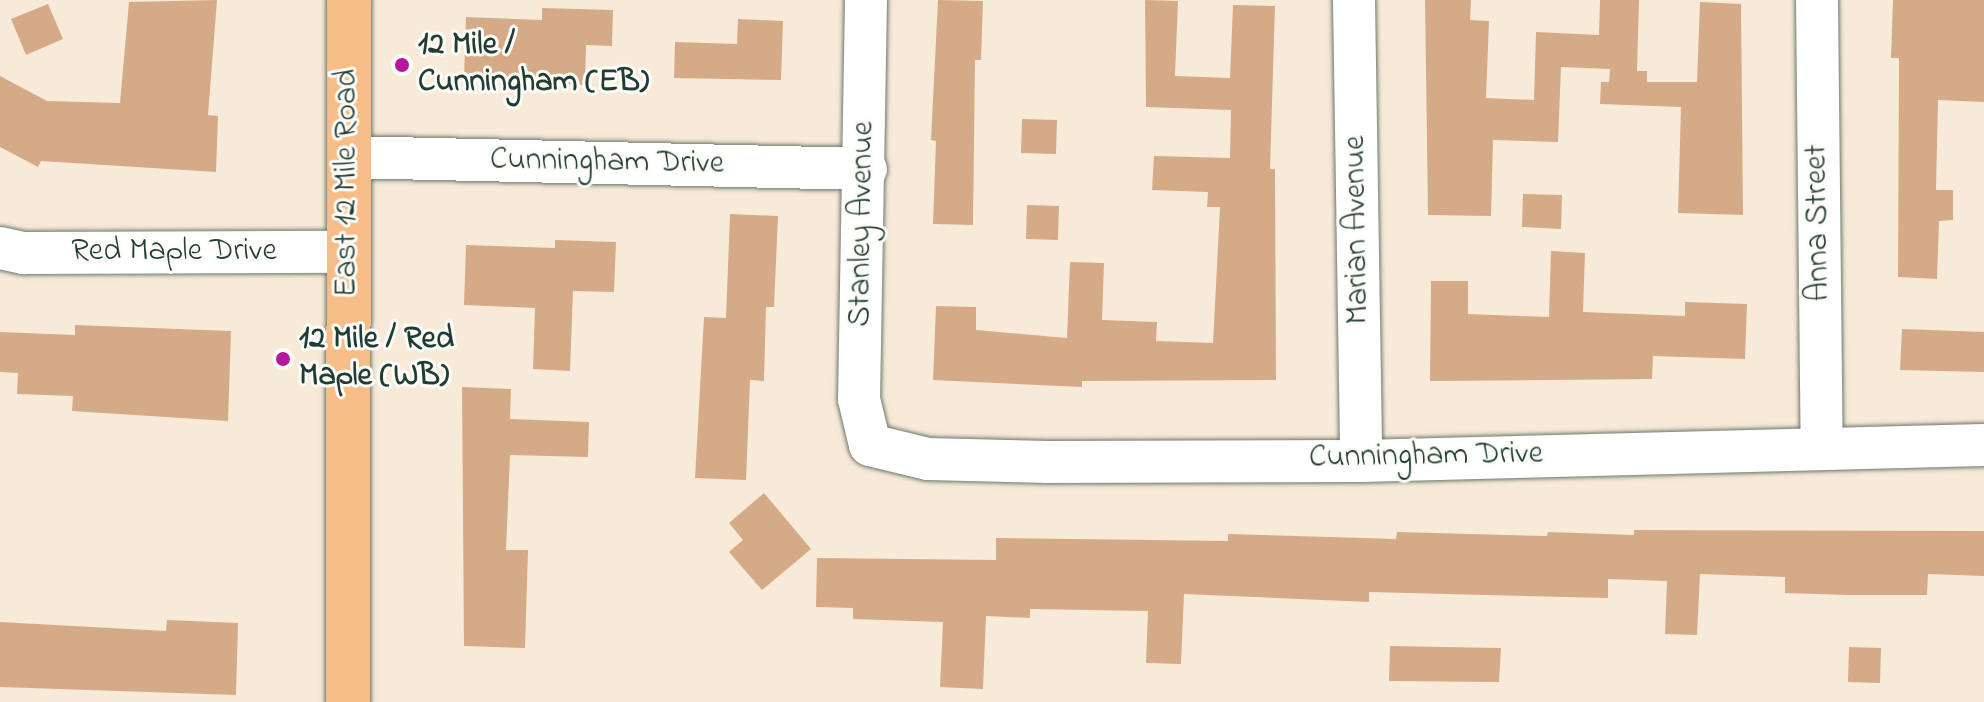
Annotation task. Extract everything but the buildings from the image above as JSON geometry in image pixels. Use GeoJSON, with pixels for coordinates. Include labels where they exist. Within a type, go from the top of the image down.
{"type":"FeatureCollection","features":[{"type":"Feature","properties":{"kind":"main road","name":"East 12 Mile Road"},"geometry":{"type":"LineString","coordinates":[[348,702],[349,0]]}},
{"type":"Feature","properties":{"kind":"street","name":"Stanley Avenue"},"geometry":{"type":"LineString","coordinates":[[866,0],[866,169],[859,399],[870,445]]}},
{"type":"Feature","properties":{"kind":"street","name":"Marian Avenue"},"geometry":{"type":"LineString","coordinates":[[1354,0],[1361,461]]}},
{"type":"Feature","properties":{"kind":"street","name":"Anna Street"},"geometry":{"type":"LineString","coordinates":[[1817,0],[1822,445]]}},
{"type":"Feature","properties":{"kind":"street","name":"Cunningham Drive"},"geometry":{"type":"LineString","coordinates":[[348,157],[866,169]]}},
{"type":"Feature","properties":{"kind":"street","name":"Red Maple Drive"},"geometry":{"type":"LineString","coordinates":[[0,248],[24,253],[348,252]]}},
{"type":"Feature","properties":{"kind":"street","name":"Cunningham Drive"},"geometry":{"type":"LineString","coordinates":[[870,445],[928,459],[1361,461],[1822,445],[1984,445]]}},
{"type":"Feature","properties":{"kind":"place","name":"12 Mile / Cunningham (EB)"},"geometry":{"type":"Point","coordinates":[402,65]}},
{"type":"Feature","properties":{"kind":"place","name":"12 Mile / Red Maple (WB)"},"geometry":{"type":"Point","coordinates":[283,359]}}]}
